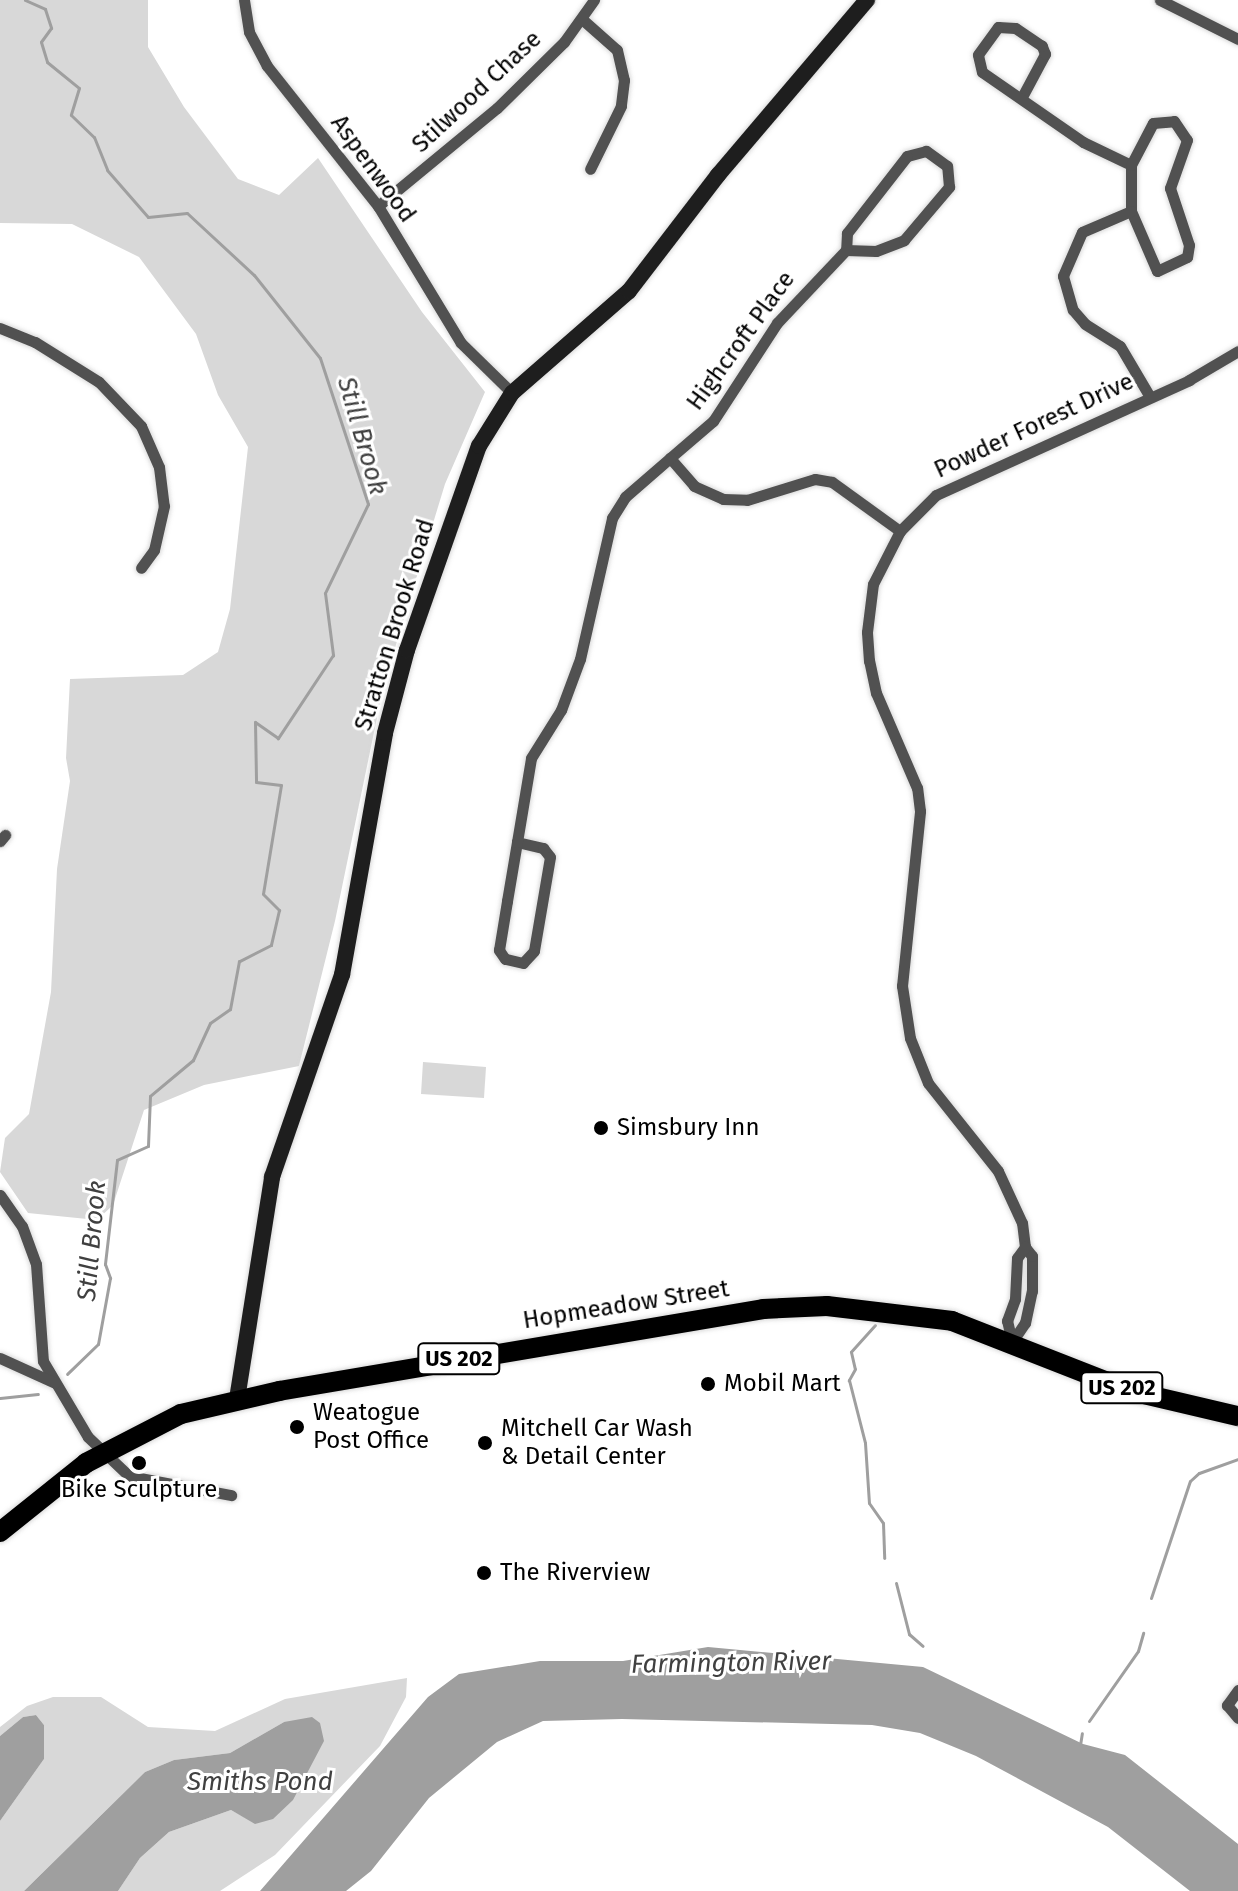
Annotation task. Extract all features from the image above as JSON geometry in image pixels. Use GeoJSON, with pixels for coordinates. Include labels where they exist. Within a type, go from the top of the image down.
{"type":"FeatureCollection","features":[{"type":"Feature","properties":{"kind":"highway","name":"Hopmeadow Street"},"geometry":{"type":"LineString","coordinates":[[0,1532],[102,1454],[173,1417],[237,1399],[763,1309],[827,1306],[928,1316],[1012,1342],[1131,1391],[1238,1416]]}},
{"type":"Feature","properties":{"kind":"street","name":"Aspenwood"},"geometry":{"type":"LineString","coordinates":[[244,0],[249,32],[267,66],[378,206],[461,343],[512,393]]}},
{"type":"Feature","properties":{"kind":"street","name":"Stilwood Chase"},"geometry":{"type":"LineString","coordinates":[[378,206],[455,147],[583,20],[594,0]]}},
{"type":"Feature","properties":{"kind":"street","name":"Stratton Brook Road"},"geometry":{"type":"LineString","coordinates":[[237,1399],[272,1177],[342,975],[385,733],[407,650],[479,446],[512,393],[629,291],[728,163],[867,0]]}},
{"type":"Feature","properties":{"kind":"street"},"geometry":{"type":"LineString","coordinates":[[1160,0],[1238,39]]}},
{"type":"Feature","properties":{"kind":"street"},"geometry":{"type":"LineString","coordinates":[[583,20],[617,50],[624,80],[621,106],[590,169]]}},
{"type":"Feature","properties":{"kind":"street"},"geometry":{"type":"LineString","coordinates":[[1022,97],[1045,54],[1042,46],[1015,28],[998,27],[977,65],[1083,142],[1131,165]]}},
{"type":"Feature","properties":{"kind":"street"},"geometry":{"type":"LineString","coordinates":[[1164,118],[1184,130],[1186,149],[1170,188],[1189,245],[1187,257],[1157,271],[1131,211],[1131,165],[1153,123],[1164,118]]}},
{"type":"Feature","properties":{"kind":"street","name":"Highcroft Place"},"geometry":{"type":"LineString","coordinates":[[517,842],[543,848],[550,857],[534,951],[523,963],[505,959],[499,950],[517,842],[531,758],[561,710],[580,659],[612,518],[625,497],[713,421],[790,306],[846,250],[847,233],[907,156],[926,151],[947,166],[949,187],[904,240],[876,251],[846,250]]}},
{"type":"Feature","properties":{"kind":"street"},"geometry":{"type":"LineString","coordinates":[[1131,211],[1082,232],[1063,276],[1073,310],[1085,324],[1120,346],[1150,397]]}},
{"type":"Feature","properties":{"kind":"street"},"geometry":{"type":"LineString","coordinates":[[0,328],[35,342],[99,382],[141,426],[159,467],[164,506],[154,550],[141,568]]}},
{"type":"Feature","properties":{"kind":"street","name":"Powder Forest Drive"},"geometry":{"type":"LineString","coordinates":[[1012,1342],[1007,1321],[1015,1299],[1017,1258],[1025,1247],[1022,1223],[1005,1185],[928,1083],[910,1038],[902,986],[920,811],[909,767],[876,693],[867,632],[873,584],[900,531],[928,502],[960,481],[1150,397],[1238,351]]}},
{"type":"Feature","properties":{"kind":"street"},"geometry":{"type":"LineString","coordinates":[[670,458],[694,486],[723,499],[747,500],[815,479],[832,482],[900,531]]}},
{"type":"Feature","properties":{"kind":"street"},"geometry":{"type":"LineString","coordinates":[[0,1195],[32,1249],[43,1361],[102,1454],[143,1481],[231,1495]]}},
{"type":"Feature","properties":{"kind":"street"},"geometry":{"type":"LineString","coordinates":[[0,1358],[56,1383]]}},
{"type":"Feature","properties":{"kind":"street"},"geometry":{"type":"LineString","coordinates":[[1238,1690],[1227,1705],[1238,1718]]}},
{"type":"Feature","properties":{"kind":"shaded area"},"geometry":{"type":"Polygon","coordinates":[[[0,0],[148,0],[148,47],[184,107],[238,179],[279,195],[318,158],[422,312],[485,392],[445,484],[384,684],[335,921],[299,1066],[204,1085],[144,1110],[113,1205],[97,1220],[28,1213],[0,1172],[5,1138],[29,1114],[51,992],[57,869],[70,781],[66,758],[70,679],[183,675],[218,652],[230,609],[248,447],[218,395],[196,334],[139,257],[72,224],[0,223],[0,0]]]}},
{"type":"Feature","properties":{"kind":"shaded area"},"geometry":{"type":"Polygon","coordinates":[[[423,1062],[486,1067],[484,1098],[421,1094],[423,1062]]]}},
{"type":"Feature","properties":{"kind":"shaded area"},"geometry":{"type":"Polygon","coordinates":[[[407,1678],[406,1697],[380,1746],[275,1855],[220,1891],[118,1891],[140,1858],[169,1832],[231,1810],[255,1823],[284,1722],[230,1753],[174,1760],[145,1772],[24,1891],[0,1891],[0,1821],[44,1759],[44,1725],[36,1715],[23,1717],[0,1736],[0,1727],[27,1706],[53,1697],[101,1697],[148,1727],[215,1731],[285,1699],[407,1678]]]}},
{"type":"Feature","properties":{"kind":"water","name":"Farmington River"},"geometry":{"type":"Polygon","coordinates":[[[708,1647],[923,1667],[1083,1744],[1125,1755],[1238,1844],[1238,1891],[1190,1891],[1108,1827],[976,1756],[920,1733],[872,1725],[622,1719],[543,1721],[497,1742],[429,1798],[371,1871],[346,1891],[260,1891],[428,1697],[459,1674],[540,1661],[623,1661],[708,1647]]]}},
{"type":"Feature","properties":{"kind":"water"},"geometry":{"type":"Polygon","coordinates":[[[36,1715],[44,1725],[44,1759],[0,1821],[0,1736],[23,1717],[36,1715]]]}},
{"type":"Feature","properties":{"kind":"water","name":"Smiths Pond"},"geometry":{"type":"Polygon","coordinates":[[[312,1717],[320,1723],[324,1741],[293,1800],[273,1819],[255,1824],[231,1810],[169,1832],[140,1858],[118,1891],[24,1891],[145,1772],[174,1760],[230,1753],[284,1722],[312,1717]]]}},
{"type":"Feature","properties":{"kind":"waterway","name":"Still Brook"},"geometry":{"type":"LineString","coordinates":[[25,0],[45,9],[51,28],[41,42],[47,62],[79,88],[71,115],[94,137],[107,170],[148,217],[187,213],[254,275],[320,358],[368,504],[325,593],[333,655],[278,738],[255,722],[256,782],[281,785],[263,894],[279,910],[271,945],[239,961],[230,1009],[210,1023],[193,1060],[150,1096],[148,1146],[117,1160],[105,1264],[110,1278],[98,1344],[67,1374]]}},
{"type":"Feature","properties":{"kind":"waterway"},"geometry":{"type":"LineString","coordinates":[[875,1325],[851,1352],[855,1369],[849,1380],[865,1443],[869,1503],[883,1523],[884,1558]]}},
{"type":"Feature","properties":{"kind":"waterway","name":"Still Brook"},"geometry":{"type":"LineString","coordinates":[[0,1398],[38,1394]]}},
{"type":"Feature","properties":{"kind":"waterway"},"geometry":{"type":"LineString","coordinates":[[1151,1598],[1190,1481],[1199,1473],[1238,1459]]}},
{"type":"Feature","properties":{"kind":"waterway"},"geometry":{"type":"LineString","coordinates":[[896,1583],[909,1634],[923,1646]]}},
{"type":"Feature","properties":{"kind":"waterway"},"geometry":{"type":"LineString","coordinates":[[1089,1721],[1138,1651],[1143,1633]]}},
{"type":"Feature","properties":{"kind":"waterway"},"geometry":{"type":"LineString","coordinates":[[1080,1745],[1082,1733]]}},
{"type":"Feature","properties":{"kind":"place","name":"Simsbury Inn"},"geometry":{"type":"Point","coordinates":[601,1128]}},
{"type":"Feature","properties":{"kind":"place","name":"Mobil Mart"},"geometry":{"type":"Point","coordinates":[708,1384]}},
{"type":"Feature","properties":{"kind":"place","name":"Weatogue Post Office"},"geometry":{"type":"Point","coordinates":[297,1427]}},
{"type":"Feature","properties":{"kind":"place","name":"Mitchell Car Wash & Detail Center"},"geometry":{"type":"Point","coordinates":[485,1443]}},
{"type":"Feature","properties":{"kind":"place","name":"Bike Sculpture"},"geometry":{"type":"Point","coordinates":[139,1463]}},
{"type":"Feature","properties":{"kind":"place","name":"The Riverview"},"geometry":{"type":"Point","coordinates":[484,1573]}}]}
